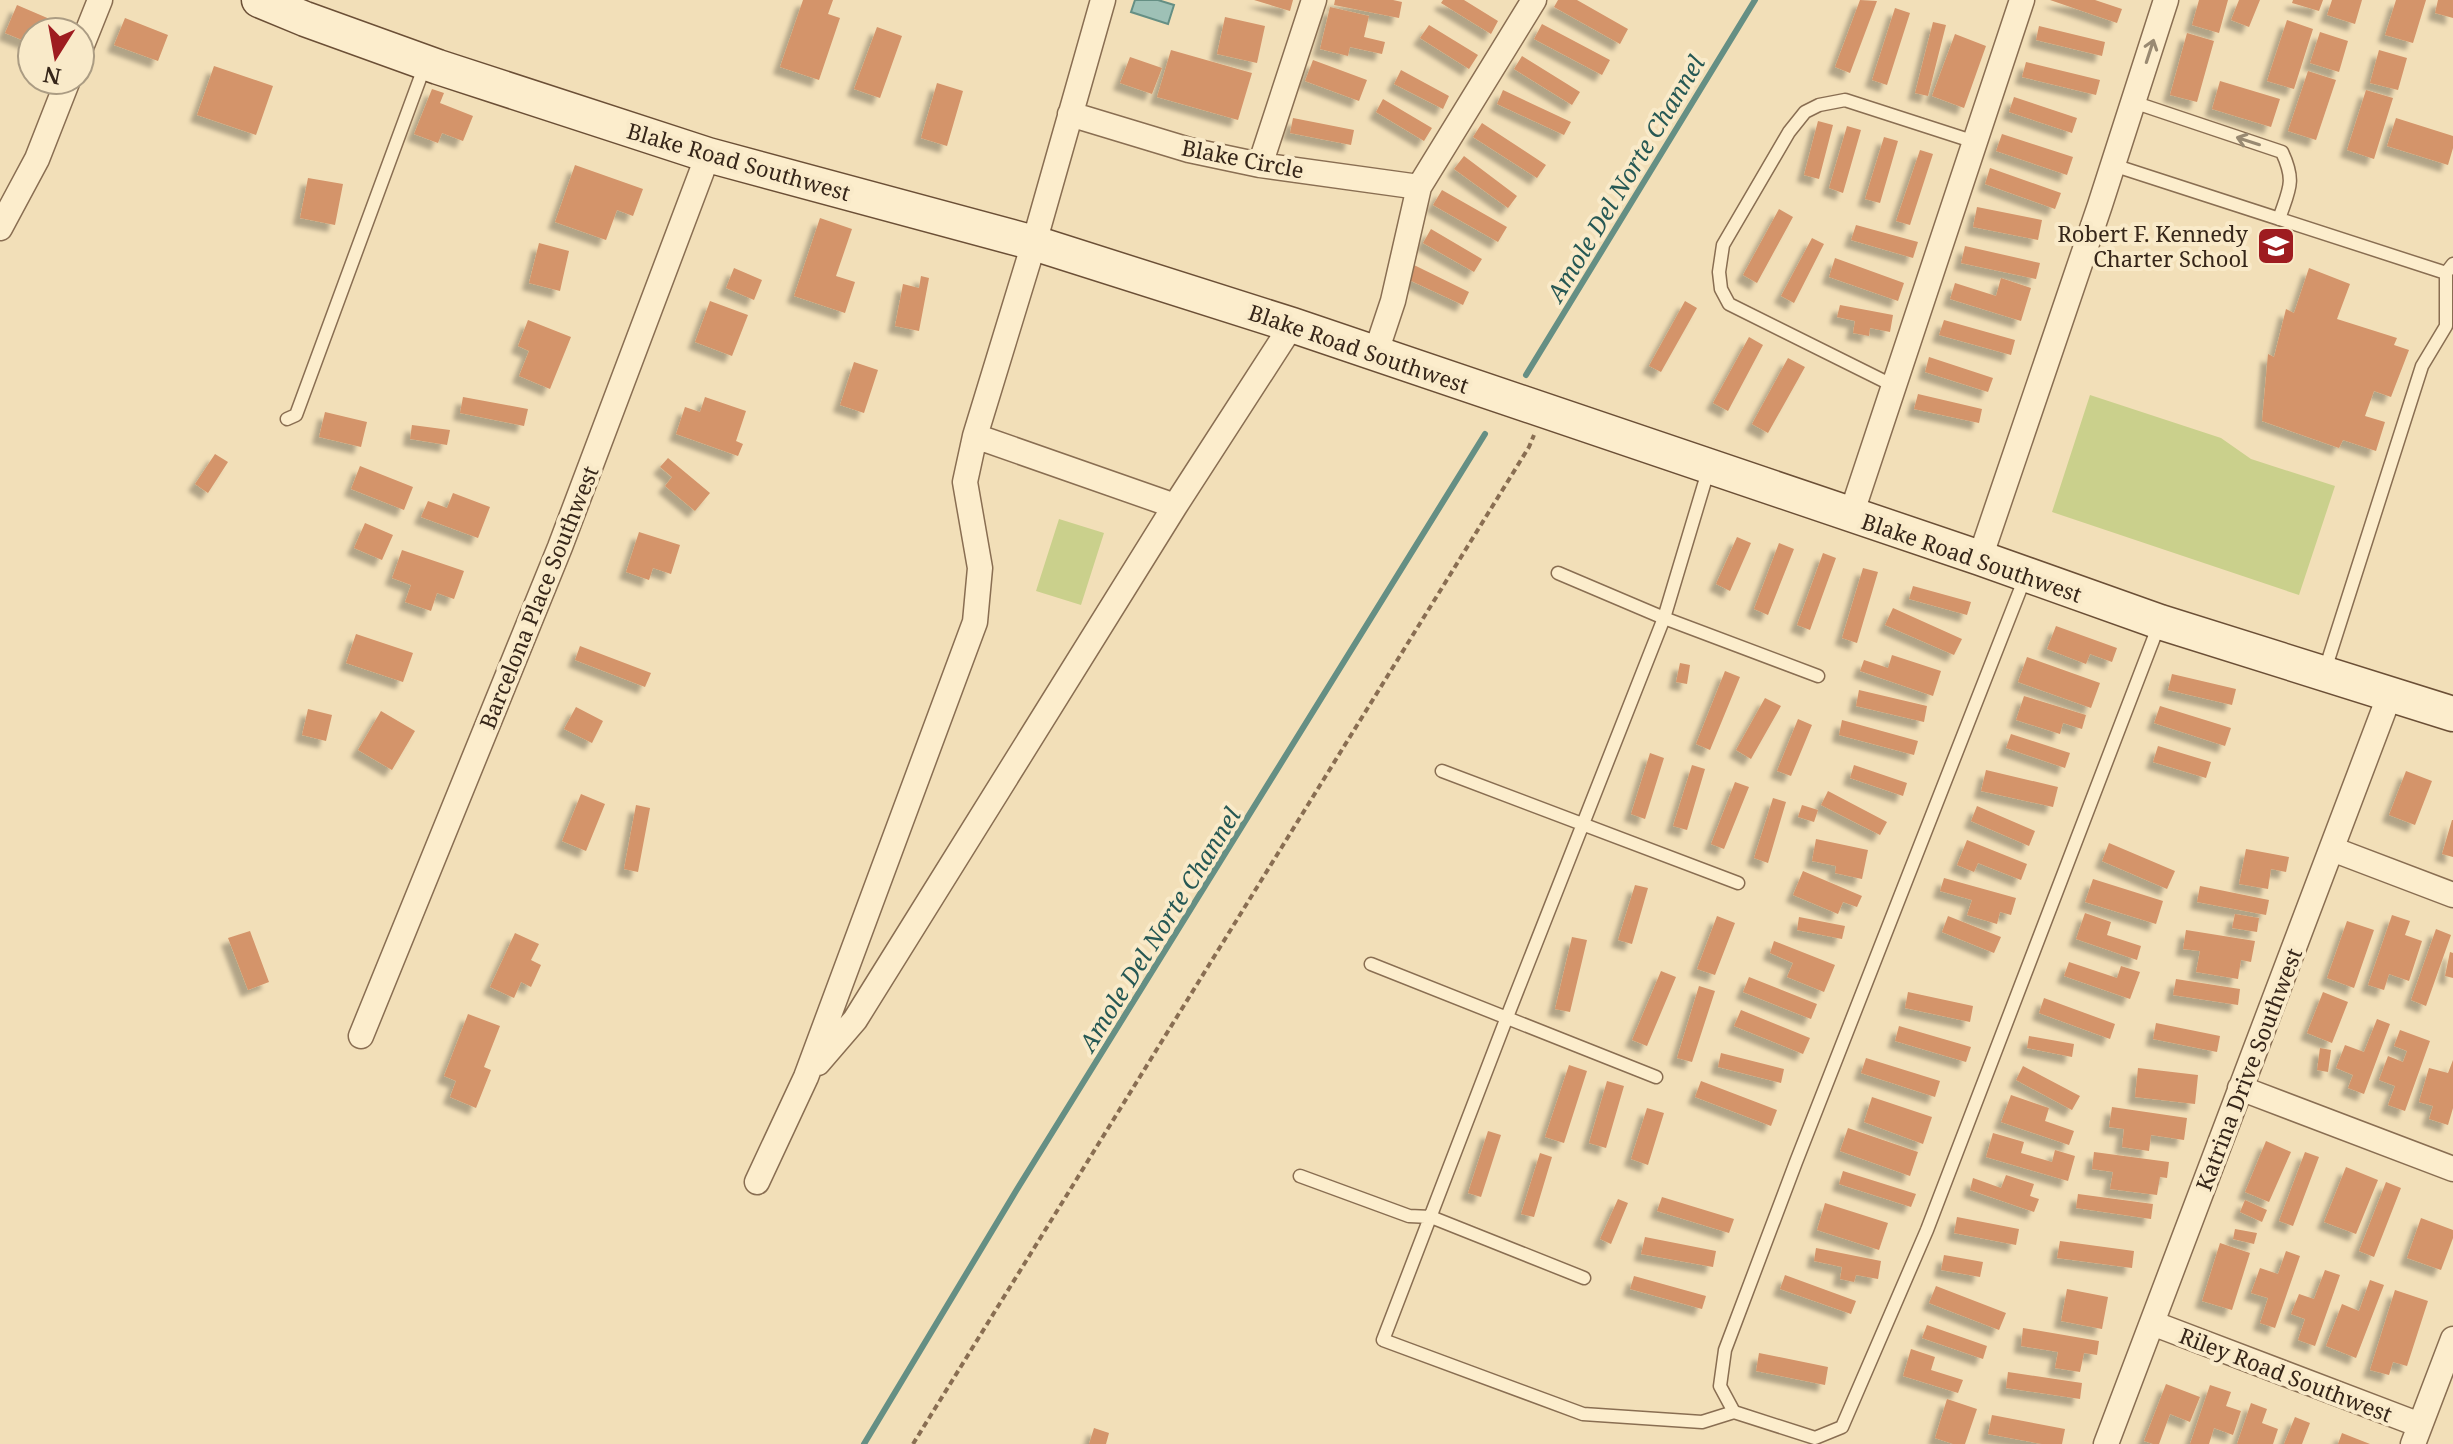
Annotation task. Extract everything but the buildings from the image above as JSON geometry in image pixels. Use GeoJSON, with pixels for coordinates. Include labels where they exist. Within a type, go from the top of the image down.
{"type":"FeatureCollection","features":[{"type":"Feature","properties":{"kind":"main road","name":"Blake Road Southwest"},"geometry":{"type":"LineString","coordinates":[[259,0],[426,62],[708,155],[1034,243],[1376,352],[2160,622],[2453,714]]}},
{"type":"Feature","properties":{"kind":"street"},"geometry":{"type":"LineString","coordinates":[[757,1182],[806,1077],[975,622],[980,568],[965,482],[975,436],[1103,0]]}},
{"type":"Feature","properties":{"kind":"street"},"geometry":{"type":"LineString","coordinates":[[1260,165],[1314,0]]}},
{"type":"Feature","properties":{"kind":"street"},"geometry":{"type":"LineString","coordinates":[[1376,352],[1393,301],[1419,187],[1534,0]]}},
{"type":"Feature","properties":{"kind":"street"},"geometry":{"type":"LineString","coordinates":[[1851,515],[2022,0]]}},
{"type":"Feature","properties":{"kind":"street"},"geometry":{"type":"LineString","coordinates":[[1980,558],[2166,0]]}},
{"type":"Feature","properties":{"kind":"street"},"geometry":{"type":"LineString","coordinates":[[0,228],[37,159],[62,96]]}},
{"type":"Feature","properties":{"kind":"street","name":"Blake Circle"},"geometry":{"type":"LineString","coordinates":[[1070,114],[1189,150],[1260,165],[1419,187]]}},
{"type":"Feature","properties":{"kind":"street","name":"Barcelona Place Southwest"},"geometry":{"type":"LineString","coordinates":[[361,1036],[560,547],[708,155]]}},
{"type":"Feature","properties":{"kind":"street"},"geometry":{"type":"LineString","coordinates":[[806,1077],[855,1020],[1175,506],[1292,325]]}},
{"type":"Feature","properties":{"kind":"street"},"geometry":{"type":"LineString","coordinates":[[975,436],[1175,506]]}},
{"type":"Feature","properties":{"kind":"street","name":"Katrina Drive Southwest"},"geometry":{"type":"LineString","coordinates":[[2106,1444],[2390,694]]}},
{"type":"Feature","properties":{"kind":"street"},"geometry":{"type":"LineString","coordinates":[[2332,849],[2453,895]]}},
{"type":"Feature","properties":{"kind":"street"},"geometry":{"type":"LineString","coordinates":[[2240,1088],[2453,1169]]}},
{"type":"Feature","properties":{"kind":"street","name":"Riley Road Southwest"},"geometry":{"type":"LineString","coordinates":[[2152,1323],[2417,1435]]}},
{"type":"Feature","properties":{"kind":"street"},"geometry":{"type":"LineString","coordinates":[[2417,1435],[2453,1339]]}},
{"type":"Feature","properties":{"kind":"lane"},"geometry":{"type":"LineString","coordinates":[[287,419],[296,415],[426,62]]}},
{"type":"Feature","properties":{"kind":"lane"},"geometry":{"type":"LineString","coordinates":[[1894,386],[1729,304],[1721,289],[1719,272],[1723,245],[1789,132],[1805,112],[1819,105],[1845,100],[1975,142]]}},
{"type":"Feature","properties":{"kind":"lane"},"geometry":{"type":"LineString","coordinates":[[2133,102],[2282,152],[2291,172],[2279,219]]}},
{"type":"Feature","properties":{"kind":"lane"},"geometry":{"type":"LineString","coordinates":[[2113,165],[2279,219],[2450,268],[2446,326],[2422,366],[2324,673]]}},
{"type":"Feature","properties":{"kind":"lane"},"geometry":{"type":"LineString","coordinates":[[1709,468],[1664,618],[1383,1340],[1583,1414],[1702,1422],[1734,1412],[1815,1438],[1842,1427],[1933,1216],[2160,622]]}},
{"type":"Feature","properties":{"kind":"lane"},"geometry":{"type":"LineString","coordinates":[[1558,573],[1664,618],[1818,676]]}},
{"type":"Feature","properties":{"kind":"lane"},"geometry":{"type":"LineString","coordinates":[[1734,1412],[1720,1386],[1725,1350],[2026,575]]}},
{"type":"Feature","properties":{"kind":"lane"},"geometry":{"type":"LineString","coordinates":[[1442,771],[1738,883]]}},
{"type":"Feature","properties":{"kind":"lane"},"geometry":{"type":"LineString","coordinates":[[1371,964],[1656,1077]]}},
{"type":"Feature","properties":{"kind":"lane"},"geometry":{"type":"LineString","coordinates":[[1300,1176],[1409,1216],[1431,1217],[1584,1278]]}},
{"type":"Feature","properties":{"kind":"path"},"geometry":{"type":"LineString","coordinates":[[913,1444],[1529,447],[1544,409]]}},
{"type":"Feature","properties":{"kind":"green space"},"geometry":{"type":"Polygon","coordinates":[[[2090,395],[2221,438],[2251,459],[2335,486],[2299,595],[2052,512],[2090,395]]]}},
{"type":"Feature","properties":{"kind":"green space"},"geometry":{"type":"Polygon","coordinates":[[[1059,519],[1104,533],[1081,605],[1036,591],[1059,519]]]}},
{"type":"Feature","properties":{"kind":"water"},"geometry":{"type":"Polygon","coordinates":[[[1135,0],[1158,0],[1174,5],[1168,24],[1131,12],[1135,0]]]}},
{"type":"Feature","properties":{"kind":"waterway","name":"Amole Del Norte Channel"},"geometry":{"type":"LineString","coordinates":[[1526,375],[1755,0]]}},
{"type":"Feature","properties":{"kind":"waterway","name":"Amole Del Norte Channel"},"geometry":{"type":"LineString","coordinates":[[864,1444],[1016,1191],[1485,434]]}},
{"type":"Feature","properties":{"kind":"place","name":"Robert F. Kennedy Charter School"},"geometry":{"type":"Point","coordinates":[2276,246]}}]}
